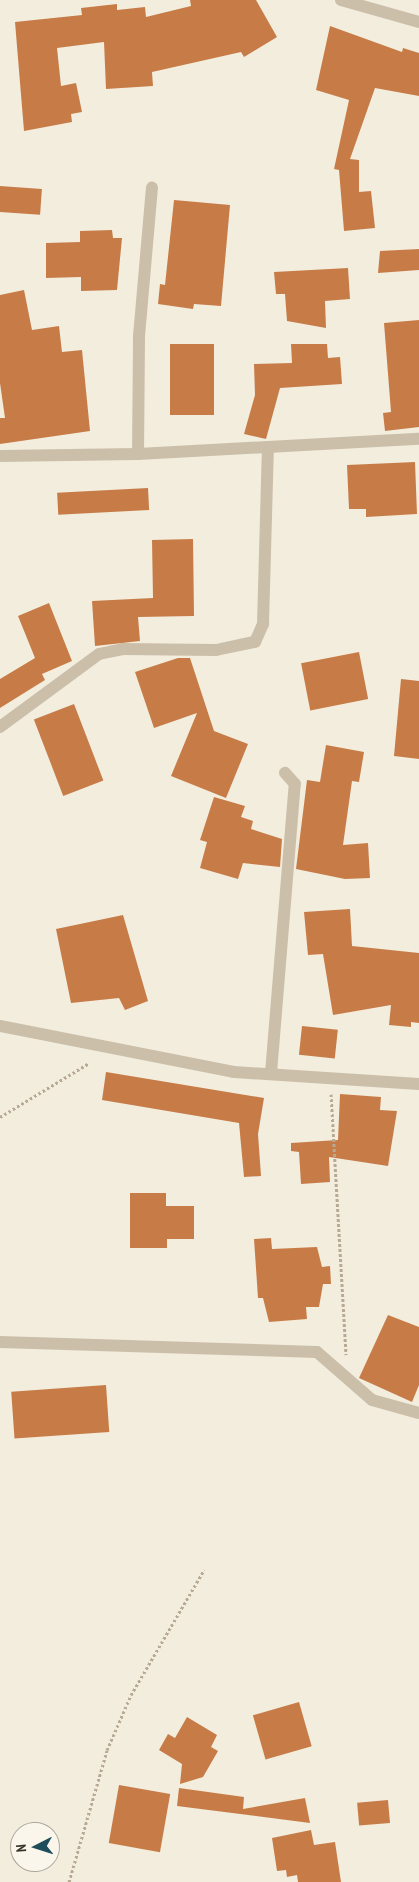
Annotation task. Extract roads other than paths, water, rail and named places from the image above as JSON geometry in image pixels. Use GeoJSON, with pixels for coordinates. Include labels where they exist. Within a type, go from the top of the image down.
{"type":"FeatureCollection","features":[{"type":"Feature","properties":{"kind":"street"},"geometry":{"type":"LineString","coordinates":[[341,0],[419,22]]}},
{"type":"Feature","properties":{"kind":"street"},"geometry":{"type":"LineString","coordinates":[[138,454],[139,336],[152,188]]}},
{"type":"Feature","properties":{"kind":"street"},"geometry":{"type":"LineString","coordinates":[[0,456],[138,454],[419,439]]}},
{"type":"Feature","properties":{"kind":"street"},"geometry":{"type":"LineString","coordinates":[[0,727],[100,654],[122,649],[216,650],[255,642],[263,624],[268,447]]}},
{"type":"Feature","properties":{"kind":"street"},"geometry":{"type":"LineString","coordinates":[[270,1073],[295,784],[285,773]]}},
{"type":"Feature","properties":{"kind":"street"},"geometry":{"type":"LineString","coordinates":[[0,1026],[234,1072],[329,1076],[419,1084]]}},
{"type":"Feature","properties":{"kind":"street"},"geometry":{"type":"LineString","coordinates":[[0,1342],[317,1352],[372,1400],[419,1414]]}}]}
